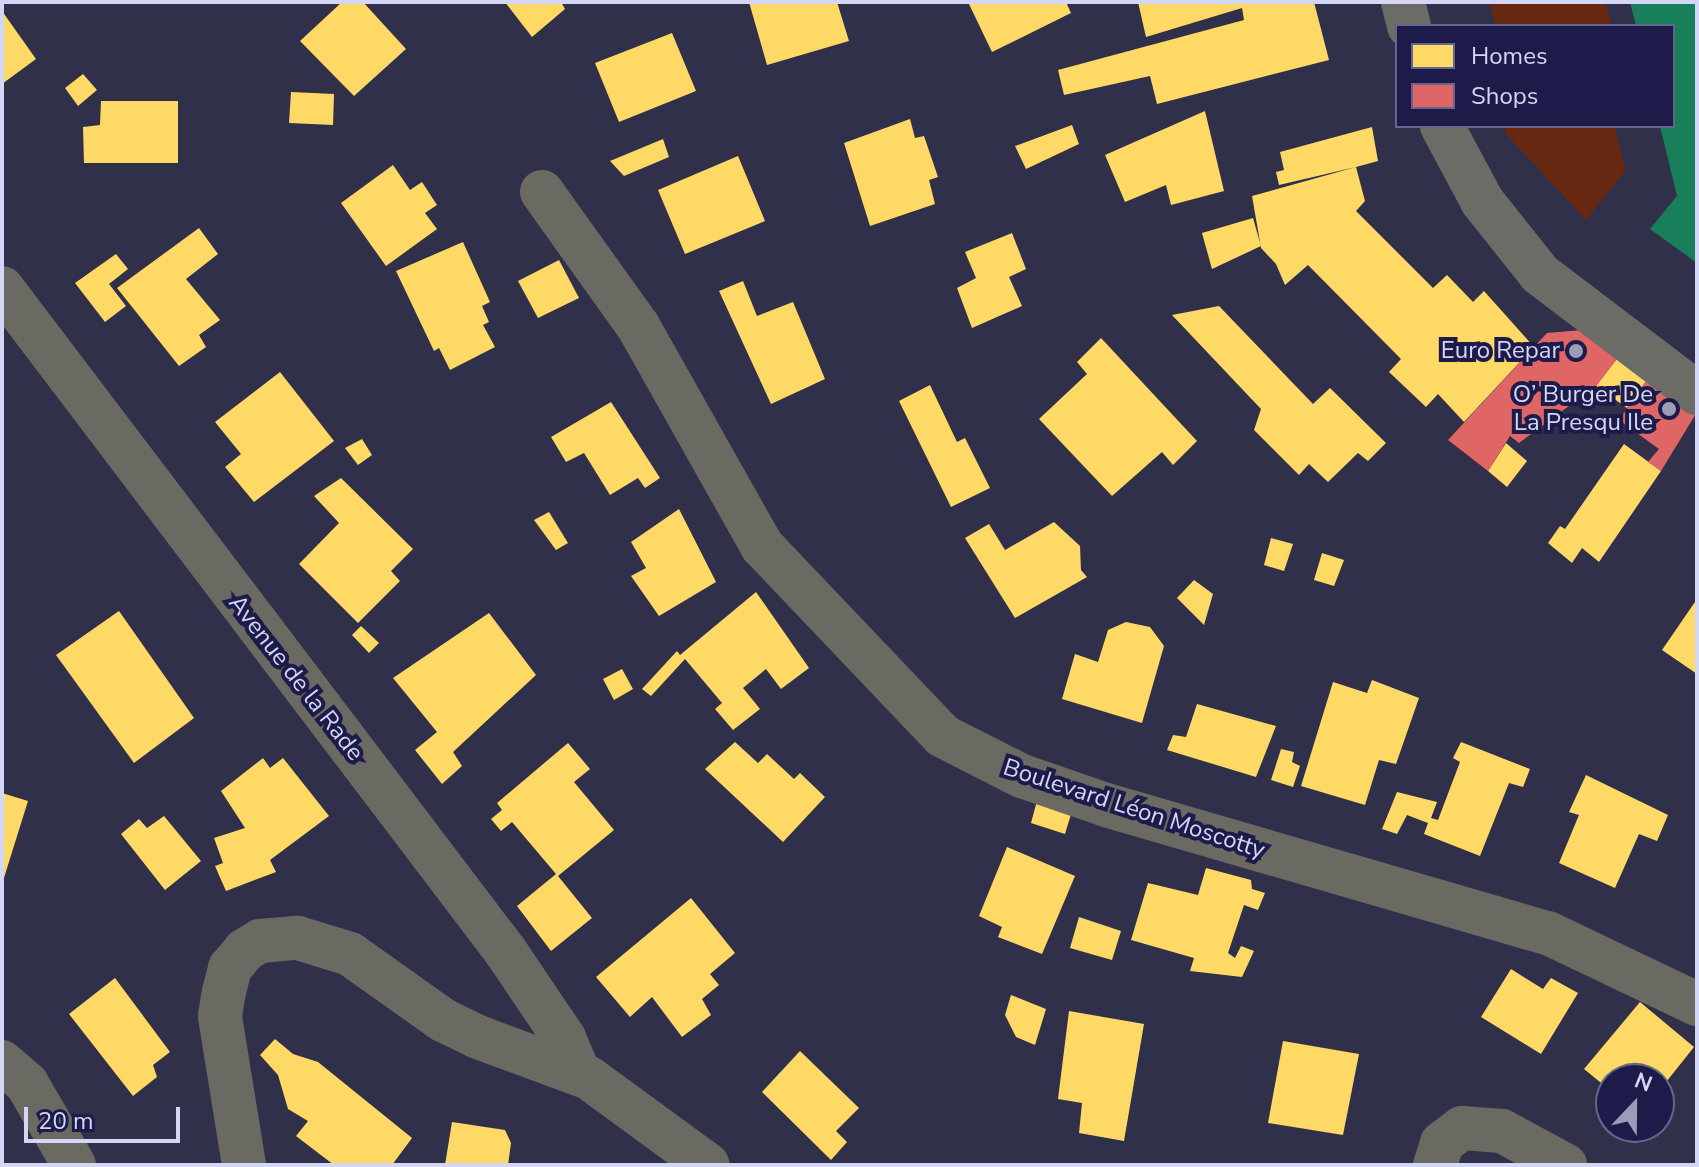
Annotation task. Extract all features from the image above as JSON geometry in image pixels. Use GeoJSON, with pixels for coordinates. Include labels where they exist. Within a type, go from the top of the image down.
{"type":"FeatureCollection","features":[{"type":"Feature","properties":{"kind":"main road"},"geometry":{"type":"LineString","coordinates":[[1403,2],[1408,24]]}},
{"type":"Feature","properties":{"kind":"main road"},"geometry":{"type":"LineString","coordinates":[[1443,128],[1482,201],[1540,274],[1697,393]]}},
{"type":"Feature","properties":{"kind":"street","name":"Boulevard Léon Moscotty"},"geometry":{"type":"LineString","coordinates":[[542,192],[638,326],[762,546],[943,736],[1022,776],[1106,805],[1548,933],[1697,1004]]}},
{"type":"Feature","properties":{"kind":"street","name":"Avenue de la Rade"},"geometry":{"type":"LineString","coordinates":[[2,288],[506,952],[564,1038],[579,1074]]}},
{"type":"Feature","properties":{"kind":"street"},"geometry":{"type":"LineString","coordinates":[[244,1165],[220,1016],[230,968],[260,941],[323,942],[350,954],[443,1020],[579,1074],[708,1165]]}},
{"type":"Feature","properties":{"kind":"street"},"geometry":{"type":"LineString","coordinates":[[2,1062],[27,1084],[74,1165]]}},
{"type":"Feature","properties":{"kind":"street"},"geometry":{"type":"LineString","coordinates":[[1435,1165],[1442,1143],[1462,1128],[1502,1131],[1565,1165]]}},
{"type":"Feature","properties":{"kind":"shaded area"},"geometry":{"type":"Polygon","coordinates":[[[1489,2],[1605,2],[1611,24],[1495,24],[1489,2]]]}},
{"type":"Feature","properties":{"kind":"shaded area"},"geometry":{"type":"Polygon","coordinates":[[[1630,2],[1697,2],[1697,263],[1650,229],[1677,196],[1660,128],[1675,128],[1675,24],[1636,24],[1630,2]]]}},
{"type":"Feature","properties":{"kind":"shaded area"},"geometry":{"type":"Polygon","coordinates":[[[1506,128],[1615,128],[1626,170],[1586,220],[1505,133],[1506,128]]]}},
{"type":"Feature","properties":{"kind":"building: Homes"},"geometry":{"type":"Polygon","coordinates":[[[342,2],[363,2],[406,49],[354,96],[300,41],[342,2]]]}},
{"type":"Feature","properties":{"kind":"building: Homes"},"geometry":{"type":"Polygon","coordinates":[[[505,2],[561,2],[565,9],[532,37],[505,2]]]}},
{"type":"Feature","properties":{"kind":"building: Homes"},"geometry":{"type":"Polygon","coordinates":[[[749,2],[837,2],[849,41],[767,65],[749,2]]]}},
{"type":"Feature","properties":{"kind":"building: Homes"},"geometry":{"type":"Polygon","coordinates":[[[968,2],[1066,2],[1071,13],[992,52],[968,2]]]}},
{"type":"Feature","properties":{"kind":"building: Homes"},"geometry":{"type":"Polygon","coordinates":[[[1138,2],[1314,2],[1329,60],[1157,104],[1150,76],[1064,95],[1058,70],[1244,20],[1242,8],[1146,37],[1138,2]]]}},
{"type":"Feature","properties":{"kind":"building: Homes"},"geometry":{"type":"Polygon","coordinates":[[[2,11],[36,59],[2,84],[2,11]]]}},
{"type":"Feature","properties":{"kind":"building: Homes"},"geometry":{"type":"Polygon","coordinates":[[[672,33],[696,91],[619,122],[595,63],[672,33]]]}},
{"type":"Feature","properties":{"kind":"building: Homes"},"geometry":{"type":"Polygon","coordinates":[[[83,74],[97,90],[78,106],[65,88],[83,74]]]}},
{"type":"Feature","properties":{"kind":"building: Homes"},"geometry":{"type":"Polygon","coordinates":[[[291,92],[334,94],[333,125],[289,123],[291,92]]]}},
{"type":"Feature","properties":{"kind":"building: Homes"},"geometry":{"type":"Polygon","coordinates":[[[101,101],[178,101],[178,163],[84,163],[83,127],[100,125],[101,101]]]}},
{"type":"Feature","properties":{"kind":"building: Homes"},"geometry":{"type":"Polygon","coordinates":[[[1205,111],[1224,191],[1171,205],[1166,185],[1125,202],[1105,155],[1205,111]]]}},
{"type":"Feature","properties":{"kind":"building: Homes"},"geometry":{"type":"Polygon","coordinates":[[[910,119],[915,138],[924,136],[938,177],[929,180],[935,204],[870,226],[844,143],[910,119]]]}},
{"type":"Feature","properties":{"kind":"building: Homes"},"geometry":{"type":"Polygon","coordinates":[[[1072,125],[1079,144],[1026,169],[1015,146],[1072,125]]]}},
{"type":"Feature","properties":{"kind":"building: Homes"},"geometry":{"type":"Polygon","coordinates":[[[1372,127],[1378,161],[1279,185],[1276,172],[1284,170],[1280,152],[1372,127]]]}},
{"type":"Feature","properties":{"kind":"building: Homes"},"geometry":{"type":"Polygon","coordinates":[[[663,139],[669,157],[624,176],[610,161],[663,139]]]}},
{"type":"Feature","properties":{"kind":"building: Homes"},"geometry":{"type":"Polygon","coordinates":[[[738,156],[765,221],[685,254],[658,190],[738,156]]]}},
{"type":"Feature","properties":{"kind":"building: Homes"},"geometry":{"type":"Polygon","coordinates":[[[393,165],[410,190],[422,182],[437,205],[425,213],[437,229],[386,266],[341,203],[393,165]]]}},
{"type":"Feature","properties":{"kind":"building: Homes"},"geometry":{"type":"Polygon","coordinates":[[[1356,167],[1365,201],[1356,211],[1433,288],[1447,275],[1473,302],[1484,291],[1534,347],[1464,422],[1438,394],[1426,407],[1389,372],[1401,359],[1308,265],[1285,285],[1276,264],[1261,248],[1252,196],[1356,167]]]}},
{"type":"Feature","properties":{"kind":"building: Homes"},"geometry":{"type":"Polygon","coordinates":[[[1253,218],[1261,246],[1212,269],[1202,233],[1253,218]]]}},
{"type":"Feature","properties":{"kind":"building: Homes"},"geometry":{"type":"Polygon","coordinates":[[[199,228],[218,254],[186,279],[220,320],[199,335],[206,347],[179,366],[117,288],[199,228]]]}},
{"type":"Feature","properties":{"kind":"building: Homes"},"geometry":{"type":"Polygon","coordinates":[[[1012,233],[1026,269],[1009,277],[1022,306],[972,328],[957,288],[976,278],[965,252],[1012,233]]]}},
{"type":"Feature","properties":{"kind":"building: Homes"},"geometry":{"type":"Polygon","coordinates":[[[463,242],[490,302],[482,306],[489,322],[483,325],[495,347],[450,370],[439,348],[434,351],[396,271],[463,242]]]}},
{"type":"Feature","properties":{"kind":"building: Homes"},"geometry":{"type":"Polygon","coordinates":[[[116,254],[128,269],[109,284],[126,306],[105,322],[75,283],[116,254]]]}},
{"type":"Feature","properties":{"kind":"building: Homes"},"geometry":{"type":"Polygon","coordinates":[[[559,260],[579,298],[538,318],[518,281],[559,260]]]}},
{"type":"Feature","properties":{"kind":"building: Homes"},"geometry":{"type":"Polygon","coordinates":[[[743,281],[757,316],[793,302],[825,379],[771,404],[719,291],[743,281]]]}},
{"type":"Feature","properties":{"kind":"building: Homes"},"geometry":{"type":"Polygon","coordinates":[[[1219,306],[1313,404],[1330,388],[1386,443],[1368,461],[1358,453],[1328,482],[1309,464],[1299,475],[1254,430],[1261,409],[1172,315],[1219,306]]]}},
{"type":"Feature","properties":{"kind":"building: Homes"},"geometry":{"type":"Polygon","coordinates":[[[1101,338],[1197,441],[1173,465],[1162,452],[1112,496],[1039,419],[1087,374],[1077,362],[1101,338]]]}},
{"type":"Feature","properties":{"kind":"building: Homes"},"geometry":{"type":"Polygon","coordinates":[[[1619,356],[1649,377],[1627,408],[1596,386],[1619,356]]]}},
{"type":"Feature","properties":{"kind":"building: Homes"},"geometry":{"type":"Polygon","coordinates":[[[280,372],[334,441],[254,502],[225,467],[241,454],[215,422],[280,372]]]}},
{"type":"Feature","properties":{"kind":"building: Homes"},"geometry":{"type":"Polygon","coordinates":[[[930,385],[957,442],[965,438],[990,488],[951,507],[899,401],[930,385]]]}},
{"type":"Feature","properties":{"kind":"building: Homes"},"geometry":{"type":"Polygon","coordinates":[[[611,402],[660,478],[645,488],[638,478],[610,495],[584,453],[566,462],[551,437],[611,402]]]}},
{"type":"Feature","properties":{"kind":"building: Homes"},"geometry":{"type":"Polygon","coordinates":[[[362,439],[372,455],[358,465],[345,448],[362,439]]]}},
{"type":"Feature","properties":{"kind":"building: Homes"},"geometry":{"type":"Polygon","coordinates":[[[1506,443],[1527,461],[1507,487],[1488,471],[1506,443]]]}},
{"type":"Feature","properties":{"kind":"building: Homes"},"geometry":{"type":"Polygon","coordinates":[[[1624,444],[1661,471],[1599,562],[1582,548],[1572,563],[1548,543],[1560,526],[1565,529],[1624,444]]]}},
{"type":"Feature","properties":{"kind":"building: Homes"},"geometry":{"type":"Polygon","coordinates":[[[341,478],[413,549],[391,571],[400,581],[358,623],[299,564],[339,523],[314,496],[341,478]]]}},
{"type":"Feature","properties":{"kind":"building: Homes"},"geometry":{"type":"Polygon","coordinates":[[[679,509],[716,582],[659,616],[631,576],[646,568],[631,542],[679,509]]]}},
{"type":"Feature","properties":{"kind":"building: Homes"},"geometry":{"type":"Polygon","coordinates":[[[549,512],[568,543],[556,550],[534,520],[549,512]]]}},
{"type":"Feature","properties":{"kind":"building: Homes"},"geometry":{"type":"Polygon","coordinates":[[[1054,522],[1080,546],[1081,570],[1087,577],[1015,618],[965,538],[989,524],[1005,550],[1054,522]]]}},
{"type":"Feature","properties":{"kind":"building: Homes"},"geometry":{"type":"Polygon","coordinates":[[[1271,538],[1293,544],[1284,571],[1264,565],[1271,538]]]}},
{"type":"Feature","properties":{"kind":"building: Homes"},"geometry":{"type":"Polygon","coordinates":[[[1322,553],[1344,560],[1334,586],[1314,580],[1322,553]]]}},
{"type":"Feature","properties":{"kind":"building: Homes"},"geometry":{"type":"Polygon","coordinates":[[[1194,580],[1213,594],[1204,625],[1177,598],[1194,580]]]}},
{"type":"Feature","properties":{"kind":"building: Homes"},"geometry":{"type":"Polygon","coordinates":[[[756,592],[809,668],[781,689],[766,669],[743,688],[760,709],[733,730],[715,709],[722,703],[685,659],[651,696],[642,689],[677,651],[680,655],[756,592]]]}},
{"type":"Feature","properties":{"kind":"building: Homes"},"geometry":{"type":"Polygon","coordinates":[[[1697,599],[1697,674],[1662,650],[1697,599]]]}},
{"type":"Feature","properties":{"kind":"building: Homes"},"geometry":{"type":"Polygon","coordinates":[[[119,611],[194,718],[134,763],[56,655],[119,611]]]}},
{"type":"Feature","properties":{"kind":"building: Homes"},"geometry":{"type":"Polygon","coordinates":[[[489,613],[536,675],[453,752],[462,766],[442,784],[415,750],[437,732],[393,678],[489,613]]]}},
{"type":"Feature","properties":{"kind":"building: Homes"},"geometry":{"type":"Polygon","coordinates":[[[1126,622],[1150,627],[1164,646],[1142,723],[1062,699],[1075,654],[1098,662],[1108,630],[1126,622]]]}},
{"type":"Feature","properties":{"kind":"building: Homes"},"geometry":{"type":"Polygon","coordinates":[[[361,626],[379,643],[369,653],[352,635],[361,626]]]}},
{"type":"Feature","properties":{"kind":"building: Homes"},"geometry":{"type":"Polygon","coordinates":[[[622,669],[633,689],[614,700],[603,679],[622,669]]]}},
{"type":"Feature","properties":{"kind":"building: Homes"},"geometry":{"type":"Polygon","coordinates":[[[1372,680],[1419,698],[1396,764],[1379,760],[1365,805],[1301,786],[1333,682],[1367,693],[1372,680]]]}},
{"type":"Feature","properties":{"kind":"building: Homes"},"geometry":{"type":"Polygon","coordinates":[[[1197,704],[1276,726],[1256,777],[1167,750],[1173,735],[1186,737],[1197,704]]]}},
{"type":"Feature","properties":{"kind":"building: Homes"},"geometry":{"type":"Polygon","coordinates":[[[735,742],[758,763],[767,754],[794,779],[800,773],[825,797],[783,842],[705,769],[735,742]]]}},
{"type":"Feature","properties":{"kind":"building: Homes"},"geometry":{"type":"Polygon","coordinates":[[[1461,742],[1530,769],[1523,787],[1509,783],[1480,856],[1424,834],[1428,823],[1407,815],[1397,834],[1382,829],[1397,792],[1437,802],[1431,818],[1438,820],[1460,762],[1453,758],[1461,742]]]}},
{"type":"Feature","properties":{"kind":"building: Homes"},"geometry":{"type":"Polygon","coordinates":[[[568,743],[590,769],[574,782],[614,830],[558,876],[592,918],[551,951],[517,906],[556,874],[512,822],[501,831],[491,819],[502,810],[497,803],[568,743]]]}},
{"type":"Feature","properties":{"kind":"building: Homes"},"geometry":{"type":"Polygon","coordinates":[[[1281,749],[1294,752],[1292,762],[1300,766],[1293,787],[1271,780],[1281,749]]]}},
{"type":"Feature","properties":{"kind":"building: Homes"},"geometry":{"type":"Polygon","coordinates":[[[263,758],[270,768],[283,758],[329,816],[270,860],[276,872],[226,891],[215,866],[223,863],[214,838],[245,828],[221,791],[263,758]]]}},
{"type":"Feature","properties":{"kind":"building: Homes"},"geometry":{"type":"Polygon","coordinates":[[[1586,775],[1668,815],[1657,841],[1639,834],[1615,888],[1559,863],[1579,815],[1569,812],[1586,775]]]}},
{"type":"Feature","properties":{"kind":"building: Homes"},"geometry":{"type":"Polygon","coordinates":[[[2,793],[28,801],[3,881],[2,881],[2,793]]]}},
{"type":"Feature","properties":{"kind":"building: Homes"},"geometry":{"type":"Polygon","coordinates":[[[1037,801],[1072,811],[1065,834],[1031,823],[1037,801]]]}},
{"type":"Feature","properties":{"kind":"building: Homes"},"geometry":{"type":"Polygon","coordinates":[[[164,816],[201,861],[165,890],[121,834],[139,819],[147,828],[164,816]]]}},
{"type":"Feature","properties":{"kind":"building: Homes"},"geometry":{"type":"Polygon","coordinates":[[[1007,847],[1075,876],[1042,954],[998,937],[1002,927],[979,916],[1007,847]]]}},
{"type":"Feature","properties":{"kind":"building: Homes"},"geometry":{"type":"Polygon","coordinates":[[[1206,868],[1251,880],[1252,889],[1265,893],[1258,910],[1244,905],[1228,953],[1235,958],[1241,946],[1254,951],[1242,977],[1190,971],[1194,958],[1131,940],[1148,883],[1198,895],[1206,868]]]}},
{"type":"Feature","properties":{"kind":"building: Homes"},"geometry":{"type":"Polygon","coordinates":[[[691,898],[735,953],[710,974],[719,985],[702,999],[711,1015],[682,1037],[652,997],[630,1017],[596,977],[691,898]]]}},
{"type":"Feature","properties":{"kind":"building: Homes"},"geometry":{"type":"Polygon","coordinates":[[[1079,917],[1121,931],[1112,960],[1070,948],[1079,917]]]}},
{"type":"Feature","properties":{"kind":"building: Homes"},"geometry":{"type":"Polygon","coordinates":[[[1511,969],[1543,989],[1551,978],[1578,993],[1541,1054],[1481,1017],[1511,969]]]}},
{"type":"Feature","properties":{"kind":"building: Homes"},"geometry":{"type":"Polygon","coordinates":[[[115,978],[170,1052],[153,1065],[157,1077],[133,1096],[69,1014],[115,978]]]}},
{"type":"Feature","properties":{"kind":"building: Homes"},"geometry":{"type":"Polygon","coordinates":[[[1011,995],[1046,1009],[1035,1045],[1016,1037],[1005,1015],[1011,995]]]}},
{"type":"Feature","properties":{"kind":"building: Homes"},"geometry":{"type":"Polygon","coordinates":[[[1640,1002],[1694,1047],[1675,1071],[1675,1063],[1595,1063],[1595,1078],[1584,1069],[1640,1002]]]}},
{"type":"Feature","properties":{"kind":"building: Homes"},"geometry":{"type":"Polygon","coordinates":[[[1069,1011],[1144,1024],[1124,1141],[1079,1133],[1082,1103],[1058,1099],[1069,1011]]]}},
{"type":"Feature","properties":{"kind":"building: Homes"},"geometry":{"type":"Polygon","coordinates":[[[275,1039],[293,1054],[318,1062],[412,1138],[392,1165],[334,1165],[296,1136],[308,1121],[288,1109],[278,1075],[260,1055],[275,1039]]]}},
{"type":"Feature","properties":{"kind":"building: Homes"},"geometry":{"type":"Polygon","coordinates":[[[1283,1041],[1359,1054],[1343,1135],[1268,1123],[1283,1041]]]}},
{"type":"Feature","properties":{"kind":"building: Homes"},"geometry":{"type":"Polygon","coordinates":[[[800,1051],[859,1108],[836,1131],[847,1142],[831,1160],[762,1092],[800,1051]]]}},
{"type":"Feature","properties":{"kind":"building: Homes"},"geometry":{"type":"Polygon","coordinates":[[[452,1122],[505,1130],[511,1143],[508,1165],[445,1165],[452,1122]]]}},
{"type":"Feature","properties":{"kind":"building: Shops"},"geometry":{"type":"Polygon","coordinates":[[[1582,330],[1619,356],[1596,386],[1519,443],[1510,436],[1488,471],[1448,440],[1547,333],[1582,330]]]}},
{"type":"Feature","properties":{"kind":"building: Shops"},"geometry":{"type":"Polygon","coordinates":[[[1649,377],[1697,412],[1661,471],[1648,462],[1659,449],[1619,420],[1649,377]]]}},
{"type":"Feature","properties":{"kind":"place","name":"Euro Repar"},"geometry":{"type":"Point","coordinates":[1576,351]}},
{"type":"Feature","properties":{"kind":"place","name":"O’ Burger De La Presqu Ile"},"geometry":{"type":"Point","coordinates":[1669,409]}}]}
